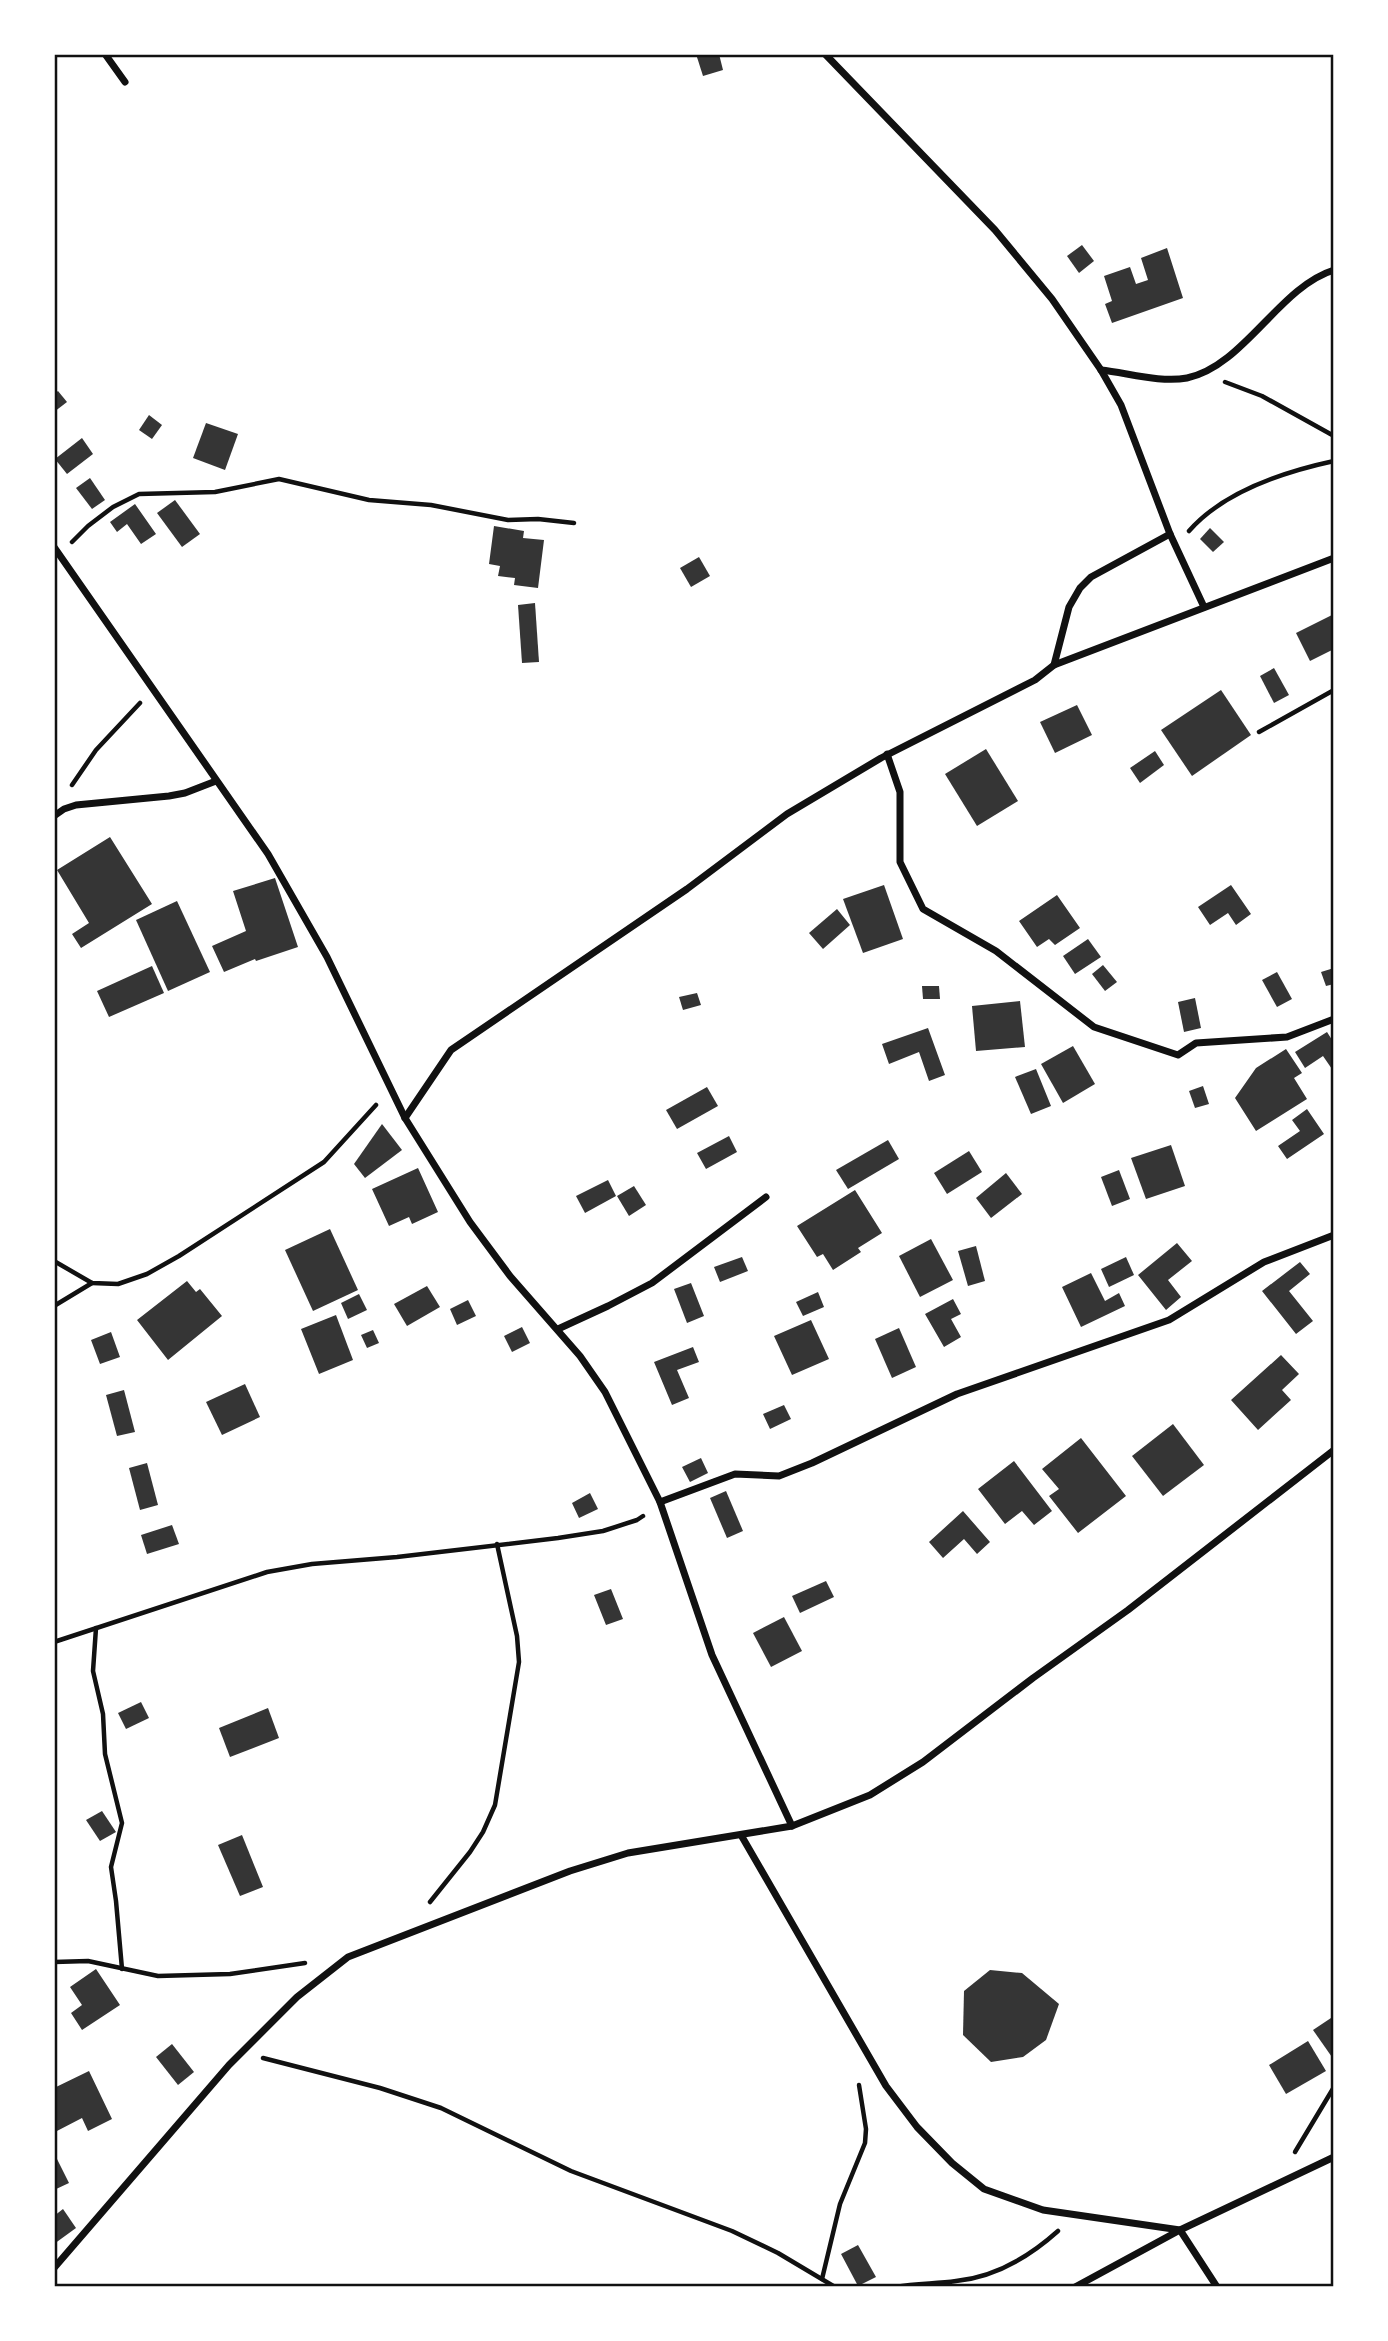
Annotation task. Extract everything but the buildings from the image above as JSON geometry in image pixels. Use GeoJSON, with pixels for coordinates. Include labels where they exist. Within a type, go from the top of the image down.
{"type":"FeatureCollection","features":[{"type":"Feature","properties":{"kind":"street"},"geometry":{"type":"LineString","coordinates":[[106,54],[125,82]]}},
{"type":"Feature","properties":{"kind":"street"},"geometry":{"type":"LineString","coordinates":[[824,54],[995,230],[1052,299],[1101,370],[1121,405],[1170,534],[1204,607]]}},
{"type":"Feature","properties":{"kind":"street"},"geometry":{"type":"LineString","coordinates":[[1101,370],[1167,379],[1185,379],[1198,374],[1241,345],[1310,282],[1334,270]]}},
{"type":"Feature","properties":{"kind":"street"},"geometry":{"type":"LineString","coordinates":[[1054,665],[1069,607],[1080,588],[1091,577],[1170,534]]}},
{"type":"Feature","properties":{"kind":"street"},"geometry":{"type":"LineString","coordinates":[[54,547],[268,854],[327,957],[405,1118],[478,1233],[510,1276],[580,1356],[605,1392],[660,1502],[712,1655],[792,1826]]}},
{"type":"Feature","properties":{"kind":"street"},"geometry":{"type":"LineString","coordinates":[[405,1118],[451,1050],[687,889],[788,814],[887,754],[1035,680],[1054,665],[1334,558]]}},
{"type":"Feature","properties":{"kind":"street"},"geometry":{"type":"LineString","coordinates":[[887,754],[900,792],[900,862],[923,909],[996,951],[1094,1027],[1178,1055],[1196,1044],[1287,1037],[1334,1019]]}},
{"type":"Feature","properties":{"kind":"street"},"geometry":{"type":"LineString","coordinates":[[54,816],[64,808],[97,801],[186,793],[216,781]]}},
{"type":"Feature","properties":{"kind":"street"},"geometry":{"type":"LineString","coordinates":[[558,1329],[652,1283],[766,1197]]}},
{"type":"Feature","properties":{"kind":"street"},"geometry":{"type":"LineString","coordinates":[[660,1502],[735,1474],[779,1476],[812,1463],[957,1394],[1169,1320],[1264,1262],[1334,1235]]}},
{"type":"Feature","properties":{"kind":"street"},"geometry":{"type":"LineString","coordinates":[[54,2268],[241,2052],[298,1997],[348,1957],[570,1871],[628,1853],[792,1826],[870,1795],[923,1762],[1333,1455]]}},
{"type":"Feature","properties":{"kind":"street"},"geometry":{"type":"LineString","coordinates":[[741,1835],[886,2086],[917,2127],[952,2163],[984,2189],[1043,2210],[1180,2230],[1217,2287]]}},
{"type":"Feature","properties":{"kind":"street"},"geometry":{"type":"LineString","coordinates":[[1075,2287],[1180,2230],[1334,2157]]}},
{"type":"Feature","properties":{"kind":"path"},"geometry":{"type":"LineString","coordinates":[[1198,374],[1262,396],[1334,436]]}},
{"type":"Feature","properties":{"kind":"path"},"geometry":{"type":"LineString","coordinates":[[1176,547],[1209,512],[1232,497],[1290,473],[1334,461]]}},
{"type":"Feature","properties":{"kind":"path"},"geometry":{"type":"LineString","coordinates":[[61,554],[113,507],[139,494],[215,492],[273,480],[285,480],[369,500],[431,505],[490,518],[574,523]]}},
{"type":"Feature","properties":{"kind":"path"},"geometry":{"type":"LineString","coordinates":[[64,808],[72,785],[91,756],[153,690]]}},
{"type":"Feature","properties":{"kind":"path"},"geometry":{"type":"LineString","coordinates":[[1259,732],[1334,690]]}},
{"type":"Feature","properties":{"kind":"path"},"geometry":{"type":"LineString","coordinates":[[54,1261],[92,1283],[118,1284],[147,1274],[324,1162],[391,1089]]}},
{"type":"Feature","properties":{"kind":"path"},"geometry":{"type":"LineString","coordinates":[[54,1307],[92,1283]]}},
{"type":"Feature","properties":{"kind":"path"},"geometry":{"type":"LineString","coordinates":[[54,1642],[267,1572],[322,1562],[397,1557],[603,1531],[637,1520],[660,1502]]}},
{"type":"Feature","properties":{"kind":"path"},"geometry":{"type":"LineString","coordinates":[[415,1931],[432,1899],[483,1832],[495,1805],[519,1662],[517,1636],[496,1544]]}},
{"type":"Feature","properties":{"kind":"path"},"geometry":{"type":"LineString","coordinates":[[96,1628],[93,1671],[103,1714],[105,1754],[122,1823],[111,1867],[122,1969]]}},
{"type":"Feature","properties":{"kind":"path"},"geometry":{"type":"LineString","coordinates":[[54,1962],[88,1961],[158,1976],[230,1974],[309,1963]]}},
{"type":"Feature","properties":{"kind":"path"},"geometry":{"type":"LineString","coordinates":[[241,2052],[380,2088],[441,2108],[571,2171],[732,2231],[778,2253],[835,2287]]}},
{"type":"Feature","properties":{"kind":"path"},"geometry":{"type":"LineString","coordinates":[[822,2279],[840,2204],[865,2143],[866,2129],[859,2082]]}},
{"type":"Feature","properties":{"kind":"path"},"geometry":{"type":"LineString","coordinates":[[1278,2183],[1334,2087]]}},
{"type":"Feature","properties":{"kind":"path"},"geometry":{"type":"LineString","coordinates":[[896,2287],[957,2281],[983,2276],[1012,2265],[1043,2245],[1077,2215]]}}]}
